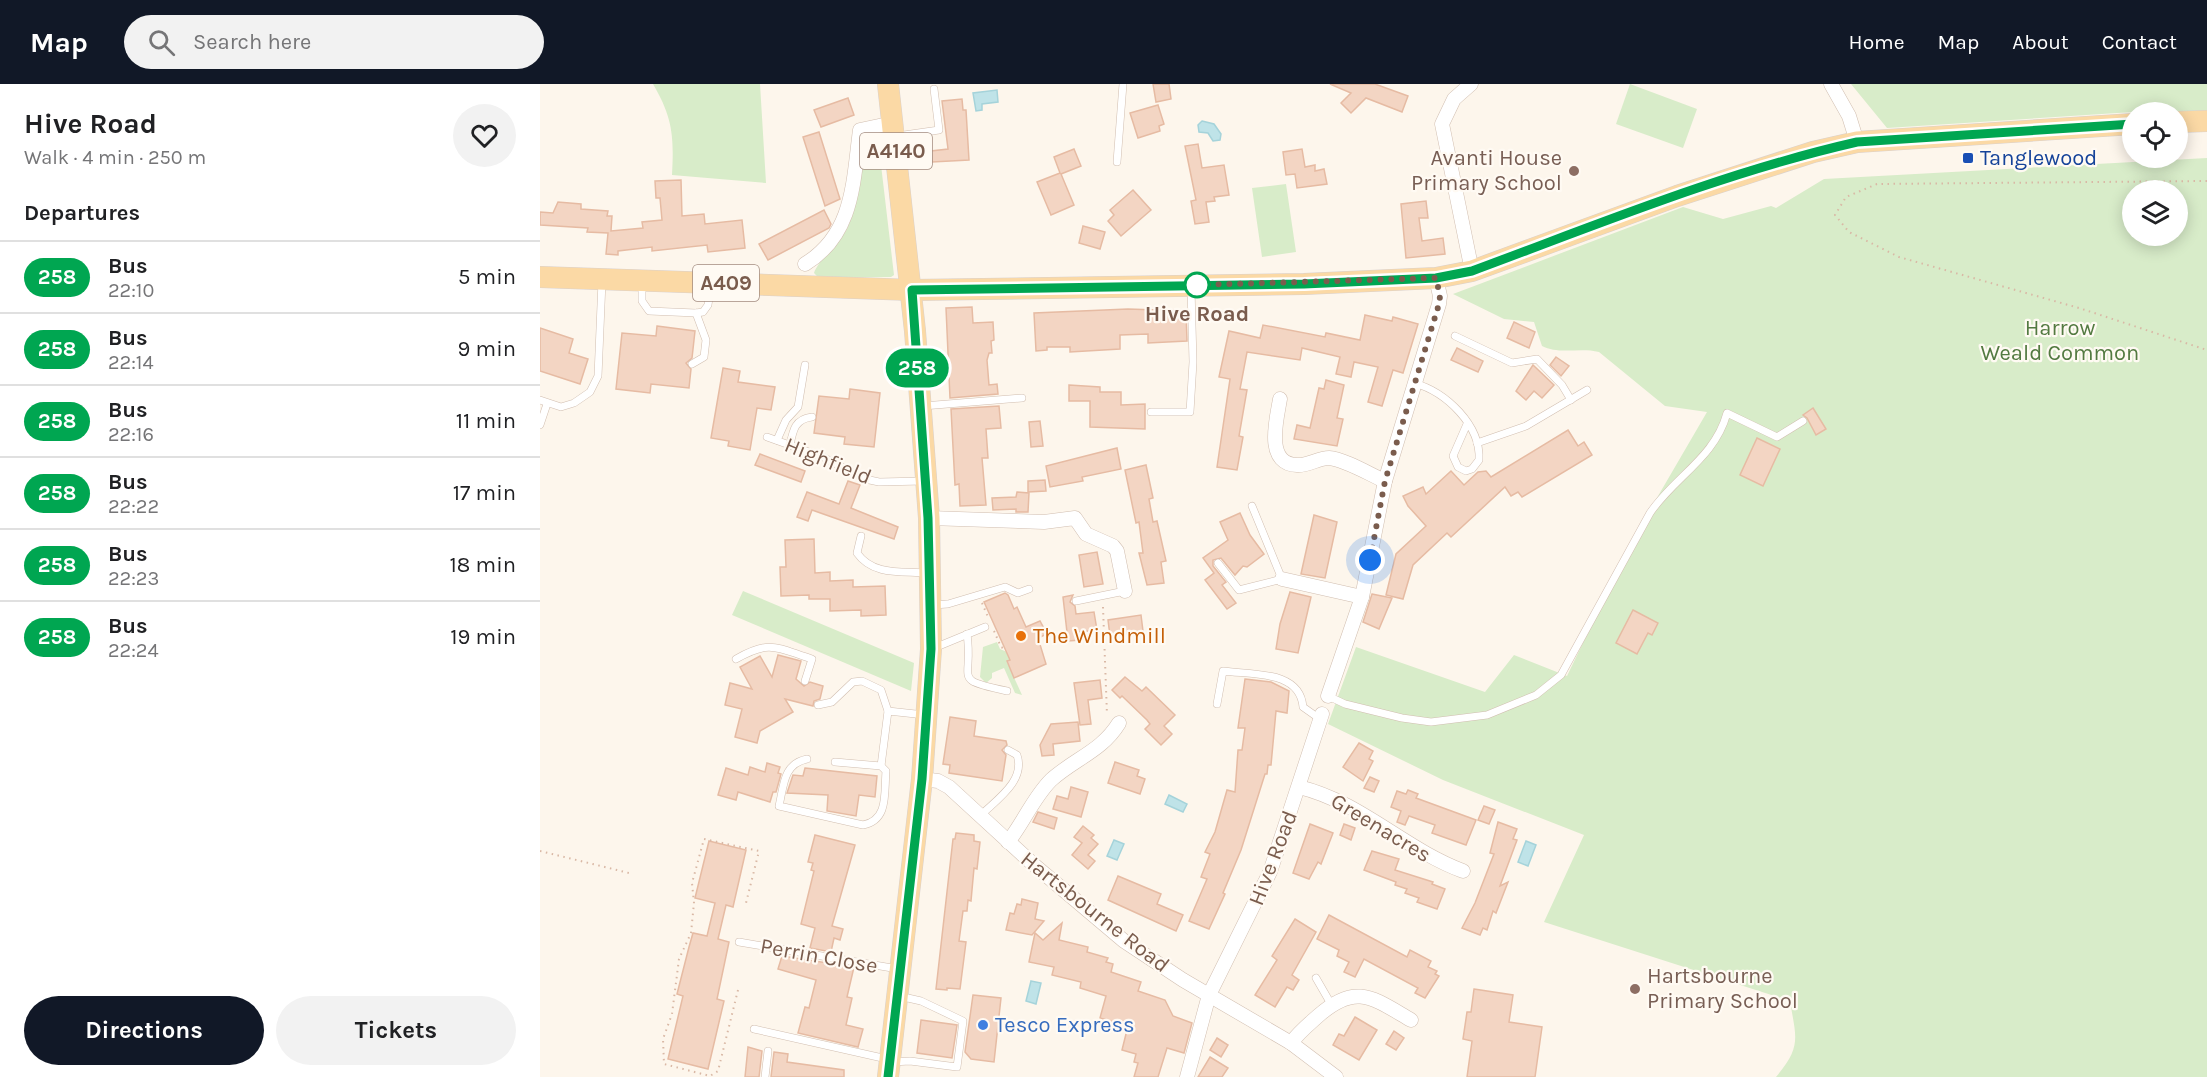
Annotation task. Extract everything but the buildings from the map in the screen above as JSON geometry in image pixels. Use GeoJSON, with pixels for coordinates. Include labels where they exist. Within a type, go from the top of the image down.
{"type":"FeatureCollection","features":[{"type":"Feature","properties":{"kind":"main road","name":"A4140"},"geometry":{"type":"LineString","coordinates":[[888,84],[912,290],[926,481],[931,605],[931,649],[922,779],[889,1067]]}},
{"type":"Feature","properties":{"kind":"main road"},"geometry":{"type":"LineString","coordinates":[[2188,122],[2207,121]]}},
{"type":"Feature","properties":{"kind":"main road","name":"A409"},"geometry":{"type":"LineString","coordinates":[[540,277],[912,290],[1436,278],[1472,271],[1677,196],[1813,152],[1857,142],[2122,125]]}},
{"type":"Feature","properties":{"kind":"street"},"geometry":{"type":"LineString","coordinates":[[1471,84],[1454,99],[1442,123],[1472,271]]}},
{"type":"Feature","properties":{"kind":"street"},"geometry":{"type":"LineString","coordinates":[[1831,84],[1849,116],[1857,142]]}},
{"type":"Feature","properties":{"kind":"street"},"geometry":{"type":"LineString","coordinates":[[805,264],[824,251],[839,232],[852,189],[860,130],[894,130]]}},
{"type":"Feature","properties":{"kind":"street"},"geometry":{"type":"LineString","coordinates":[[1328,696],[1362,597],[1385,481],[1439,304],[1440,296],[1436,278]]}},
{"type":"Feature","properties":{"kind":"street"},"geometry":{"type":"LineString","coordinates":[[1280,399],[1275,440],[1276,450],[1286,461],[1300,465],[1329,458],[1385,481]]}},
{"type":"Feature","properties":{"kind":"street"},"geometry":{"type":"LineString","coordinates":[[928,518],[1044,522],[1075,518],[1090,537],[1113,546],[1117,551],[1125,591]]}},
{"type":"Feature","properties":{"kind":"street"},"geometry":{"type":"LineString","coordinates":[[1282,579],[1362,597]]}},
{"type":"Feature","properties":{"kind":"street","name":"Hive Road"},"geometry":{"type":"LineString","coordinates":[[1187,1077],[1209,995],[1270,872],[1321,716]]}},
{"type":"Feature","properties":{"kind":"street"},"geometry":{"type":"LineString","coordinates":[[1008,842],[1044,787],[1066,768],[1099,748],[1116,728]]}},
{"type":"Feature","properties":{"kind":"street","name":"Hartsbourne Road"},"geometry":{"type":"LineString","coordinates":[[922,779],[944,783],[1008,842],[1124,941],[1209,995],[1292,1043],[1336,1077]]}},
{"type":"Feature","properties":{"kind":"street","name":"Greenacres"},"geometry":{"type":"LineString","coordinates":[[1299,787],[1350,805],[1387,827],[1424,855],[1463,871]]}},
{"type":"Feature","properties":{"kind":"street"},"geometry":{"type":"LineString","coordinates":[[1292,1043],[1304,1027],[1331,1004],[1350,997],[1362,996],[1377,1000],[1412,1020]]}},
{"type":"Feature","properties":{"kind":"lane"},"geometry":{"type":"LineString","coordinates":[[1117,162],[1123,84]]}},
{"type":"Feature","properties":{"kind":"lane"},"geometry":{"type":"LineString","coordinates":[[894,130],[939,129],[934,89]]}},
{"type":"Feature","properties":{"kind":"lane"},"geometry":{"type":"LineString","coordinates":[[540,400],[561,407],[574,403],[590,392],[598,376],[602,278]]}},
{"type":"Feature","properties":{"kind":"lane"},"geometry":{"type":"LineString","coordinates":[[642,279],[642,302],[649,311],[703,312],[708,304],[711,282]]}},
{"type":"Feature","properties":{"kind":"lane"},"geometry":{"type":"LineString","coordinates":[[1151,412],[1190,412],[1193,362],[1190,285]]}},
{"type":"Feature","properties":{"kind":"lane"},"geometry":{"type":"LineString","coordinates":[[692,364],[704,357],[706,340],[696,313]]}},
{"type":"Feature","properties":{"kind":"lane"},"geometry":{"type":"LineString","coordinates":[[1455,336],[1512,363],[1537,359],[1562,385],[1570,400]]}},
{"type":"Feature","properties":{"kind":"lane"},"geometry":{"type":"LineString","coordinates":[[777,440],[782,426],[798,407],[805,365]]}},
{"type":"Feature","properties":{"kind":"lane"},"geometry":{"type":"LineString","coordinates":[[1414,383],[1432,388],[1447,397],[1467,424],[1479,452],[1477,465],[1472,469],[1462,470],[1454,462],[1453,456],[1461,432],[1467,424]]}},
{"type":"Feature","properties":{"kind":"lane"},"geometry":{"type":"LineString","coordinates":[[1477,443],[1526,426],[1587,390]]}},
{"type":"Feature","properties":{"kind":"lane"},"geometry":{"type":"LineString","coordinates":[[920,406],[1023,398]]}},
{"type":"Feature","properties":{"kind":"lane"},"geometry":{"type":"LineString","coordinates":[[540,425],[547,404]]}},
{"type":"Feature","properties":{"kind":"lane"},"geometry":{"type":"LineString","coordinates":[[1328,696],[1345,704],[1402,718],[1431,722],[1486,715],[1536,695],[1561,675],[1650,513],[1665,491],[1704,458],[1723,429],[1727,413],[1777,437],[1803,421]]}},
{"type":"Feature","properties":{"kind":"lane"},"geometry":{"type":"LineString","coordinates":[[790,445],[796,425],[805,418],[812,417]]}},
{"type":"Feature","properties":{"kind":"lane","name":"Highfield"},"geometry":{"type":"LineString","coordinates":[[767,437],[823,457],[865,479],[879,482],[926,481]]}},
{"type":"Feature","properties":{"kind":"lane"},"geometry":{"type":"LineString","coordinates":[[1218,563],[1239,590],[1282,579],[1252,506]]}},
{"type":"Feature","properties":{"kind":"lane"},"geometry":{"type":"LineString","coordinates":[[861,536],[857,553],[869,565],[883,571],[930,573]]}},
{"type":"Feature","properties":{"kind":"lane"},"geometry":{"type":"LineString","coordinates":[[931,605],[950,603],[1005,587],[1018,594],[1029,589]]}},
{"type":"Feature","properties":{"kind":"lane"},"geometry":{"type":"LineString","coordinates":[[1076,601],[1125,591]]}},
{"type":"Feature","properties":{"kind":"lane"},"geometry":{"type":"LineString","coordinates":[[931,649],[985,627]]}},
{"type":"Feature","properties":{"kind":"lane"},"geometry":{"type":"LineString","coordinates":[[967,634],[968,677],[973,684],[1007,691]]}},
{"type":"Feature","properties":{"kind":"lane"},"geometry":{"type":"LineString","coordinates":[[736,659],[756,648],[769,645],[812,659],[805,681]]}},
{"type":"Feature","properties":{"kind":"lane"},"geometry":{"type":"LineString","coordinates":[[1217,704],[1224,671],[1285,679],[1298,689],[1303,707],[1321,716]]}},
{"type":"Feature","properties":{"kind":"lane"},"geometry":{"type":"LineString","coordinates":[[818,705],[832,702],[853,681],[862,681],[881,690],[888,711],[881,766]]}},
{"type":"Feature","properties":{"kind":"lane"},"geometry":{"type":"LineString","coordinates":[[888,711],[927,716]]}},
{"type":"Feature","properties":{"kind":"lane"},"geometry":{"type":"LineString","coordinates":[[980,816],[1017,777],[1019,762],[1017,755],[1008,750]]}},
{"type":"Feature","properties":{"kind":"lane"},"geometry":{"type":"LineString","coordinates":[[807,759],[795,762],[787,770],[779,806],[862,825],[873,823],[880,817],[883,809],[886,771],[881,766],[835,762]]}},
{"type":"Feature","properties":{"kind":"lane","name":"Perrin Close"},"geometry":{"type":"LineString","coordinates":[[738,942],[899,969]]}},
{"type":"Feature","properties":{"kind":"lane"},"geometry":{"type":"LineString","coordinates":[[1317,978],[1331,1004]]}},
{"type":"Feature","properties":{"kind":"lane"},"geometry":{"type":"LineString","coordinates":[[754,1029],[889,1067],[910,1061],[957,1066],[963,1020],[921,1001],[896,996]]}},
{"type":"Feature","properties":{"kind":"lane"},"geometry":{"type":"LineString","coordinates":[[765,1077],[768,1051]]}},
{"type":"Feature","properties":{"kind":"path"},"geometry":{"type":"LineString","coordinates":[[2207,181],[1877,184],[1846,196],[1835,216],[1848,232],[1899,257],[2068,305],[2207,350]]}},
{"type":"Feature","properties":{"kind":"path"},"geometry":{"type":"LineString","coordinates":[[1103,595],[1106,712],[1116,728]]}},
{"type":"Feature","properties":{"kind":"path"},"geometry":{"type":"LineString","coordinates":[[738,990],[718,1071],[710,1076],[664,1064],[663,1039],[672,1014],[680,959],[692,924],[692,883],[704,839],[759,851],[746,903]]}},
{"type":"Feature","properties":{"kind":"path"},"geometry":{"type":"LineString","coordinates":[[540,851],[629,873]]}},
{"type":"Feature","properties":{"kind":"green space"},"geometry":{"type":"Polygon","coordinates":[[[653,84],[760,84],[766,183],[672,175],[671,128],[665,107],[653,84]]]}},
{"type":"Feature","properties":{"kind":"green space"},"geometry":{"type":"Polygon","coordinates":[[[1630,84],[1697,109],[1683,148],[1616,124],[1630,84]]]}},
{"type":"Feature","properties":{"kind":"green space"},"geometry":{"type":"Polygon","coordinates":[[[1851,84],[2207,84],[2207,112],[2188,112],[2188,102],[2122,102],[2122,113],[1887,128],[1851,84]]]}},
{"type":"Feature","properties":{"kind":"green space"},"geometry":{"type":"Polygon","coordinates":[[[877,131],[894,275],[891,277],[819,278],[814,273],[816,269],[847,229],[857,196],[866,137],[871,132],[877,131]]]}},
{"type":"Feature","properties":{"kind":"green space","name":"Harrow Weald Common"},"geometry":{"type":"Polygon","coordinates":[[[2207,158],[2207,1077],[1776,1077],[1790,1057],[1795,1041],[1790,1001],[1544,922],[1584,835],[1443,780],[1328,724],[1356,647],[1485,692],[1514,655],[1567,676],[1633,539],[1707,412],[1665,406],[1599,352],[1549,349],[1542,346],[1534,322],[1504,319],[1453,294],[1683,207],[1723,219],[1771,206],[1776,208],[1824,179],[2122,163],[2122,168],[2188,168],[2188,159],[2207,158]]]}},
{"type":"Feature","properties":{"kind":"green space"},"geometry":{"type":"Polygon","coordinates":[[[1286,184],[1296,252],[1262,257],[1252,188],[1286,184]]]}},
{"type":"Feature","properties":{"kind":"green space"},"geometry":{"type":"Polygon","coordinates":[[[743,591],[914,663],[911,691],[732,615],[743,591]]]}},
{"type":"Feature","properties":{"kind":"green space"},"geometry":{"type":"Polygon","coordinates":[[[997,642],[1000,649],[1007,652],[1010,660],[1007,662],[1022,695],[1015,693],[1004,668],[992,673],[992,678],[986,683],[980,677],[983,647],[997,642]]]}},
{"type":"Feature","properties":{"kind":"water"},"geometry":{"type":"Polygon","coordinates":[[[997,90],[998,102],[982,104],[982,110],[976,111],[973,93],[997,90]]]}},
{"type":"Feature","properties":{"kind":"water"},"geometry":{"type":"Polygon","coordinates":[[[1202,121],[1214,124],[1221,134],[1220,140],[1213,141],[1208,133],[1199,132],[1198,125],[1202,121]]]}},
{"type":"Feature","properties":{"kind":"water"},"geometry":{"type":"Polygon","coordinates":[[[1169,795],[1187,804],[1183,812],[1165,804],[1169,795]]]}},
{"type":"Feature","properties":{"kind":"water"},"geometry":{"type":"Polygon","coordinates":[[[1114,840],[1124,844],[1117,860],[1107,856],[1114,840]]]}},
{"type":"Feature","properties":{"kind":"water"},"geometry":{"type":"Polygon","coordinates":[[[1526,841],[1536,845],[1528,866],[1518,862],[1526,841]]]}},
{"type":"Feature","properties":{"kind":"water"},"geometry":{"type":"Polygon","coordinates":[[[1031,981],[1041,983],[1036,1004],[1026,1001],[1031,981]]]}},
{"type":"Feature","properties":{"kind":"bus line","name":"258"},"geometry":{"type":"LineString","coordinates":[[888,1077],[922,779],[931,649],[928,518],[912,290],[1304,284],[1436,278],[1472,271],[1677,196],[1813,152],[1857,142],[2122,124]]}},
{"type":"Feature","properties":{"kind":"place","name":"Tanglewood"},"geometry":{"type":"Point","coordinates":[1968,158]}},
{"type":"Feature","properties":{"kind":"place","name":"Avanti House Primary School"},"geometry":{"type":"Point","coordinates":[1574,171]}},
{"type":"Feature","properties":{"kind":"place","name":"Hive Road"},"geometry":{"type":"Point","coordinates":[1197,285]}},
{"type":"Feature","properties":{"kind":"place","name":"The Windmill"},"geometry":{"type":"Point","coordinates":[1021,636]}},
{"type":"Feature","properties":{"kind":"place","name":"Hartsbourne Primary School"},"geometry":{"type":"Point","coordinates":[1635,989]}},
{"type":"Feature","properties":{"kind":"place","name":"Tesco Express"},"geometry":{"type":"Point","coordinates":[983,1025]}},
{"type":"Feature","properties":{"kind":"route"},"geometry":{"type":"LineString","coordinates":[[1197,285],[1304,284],[1436,278],[1440,296],[1439,304],[1385,481],[1370,560]]}}]}
